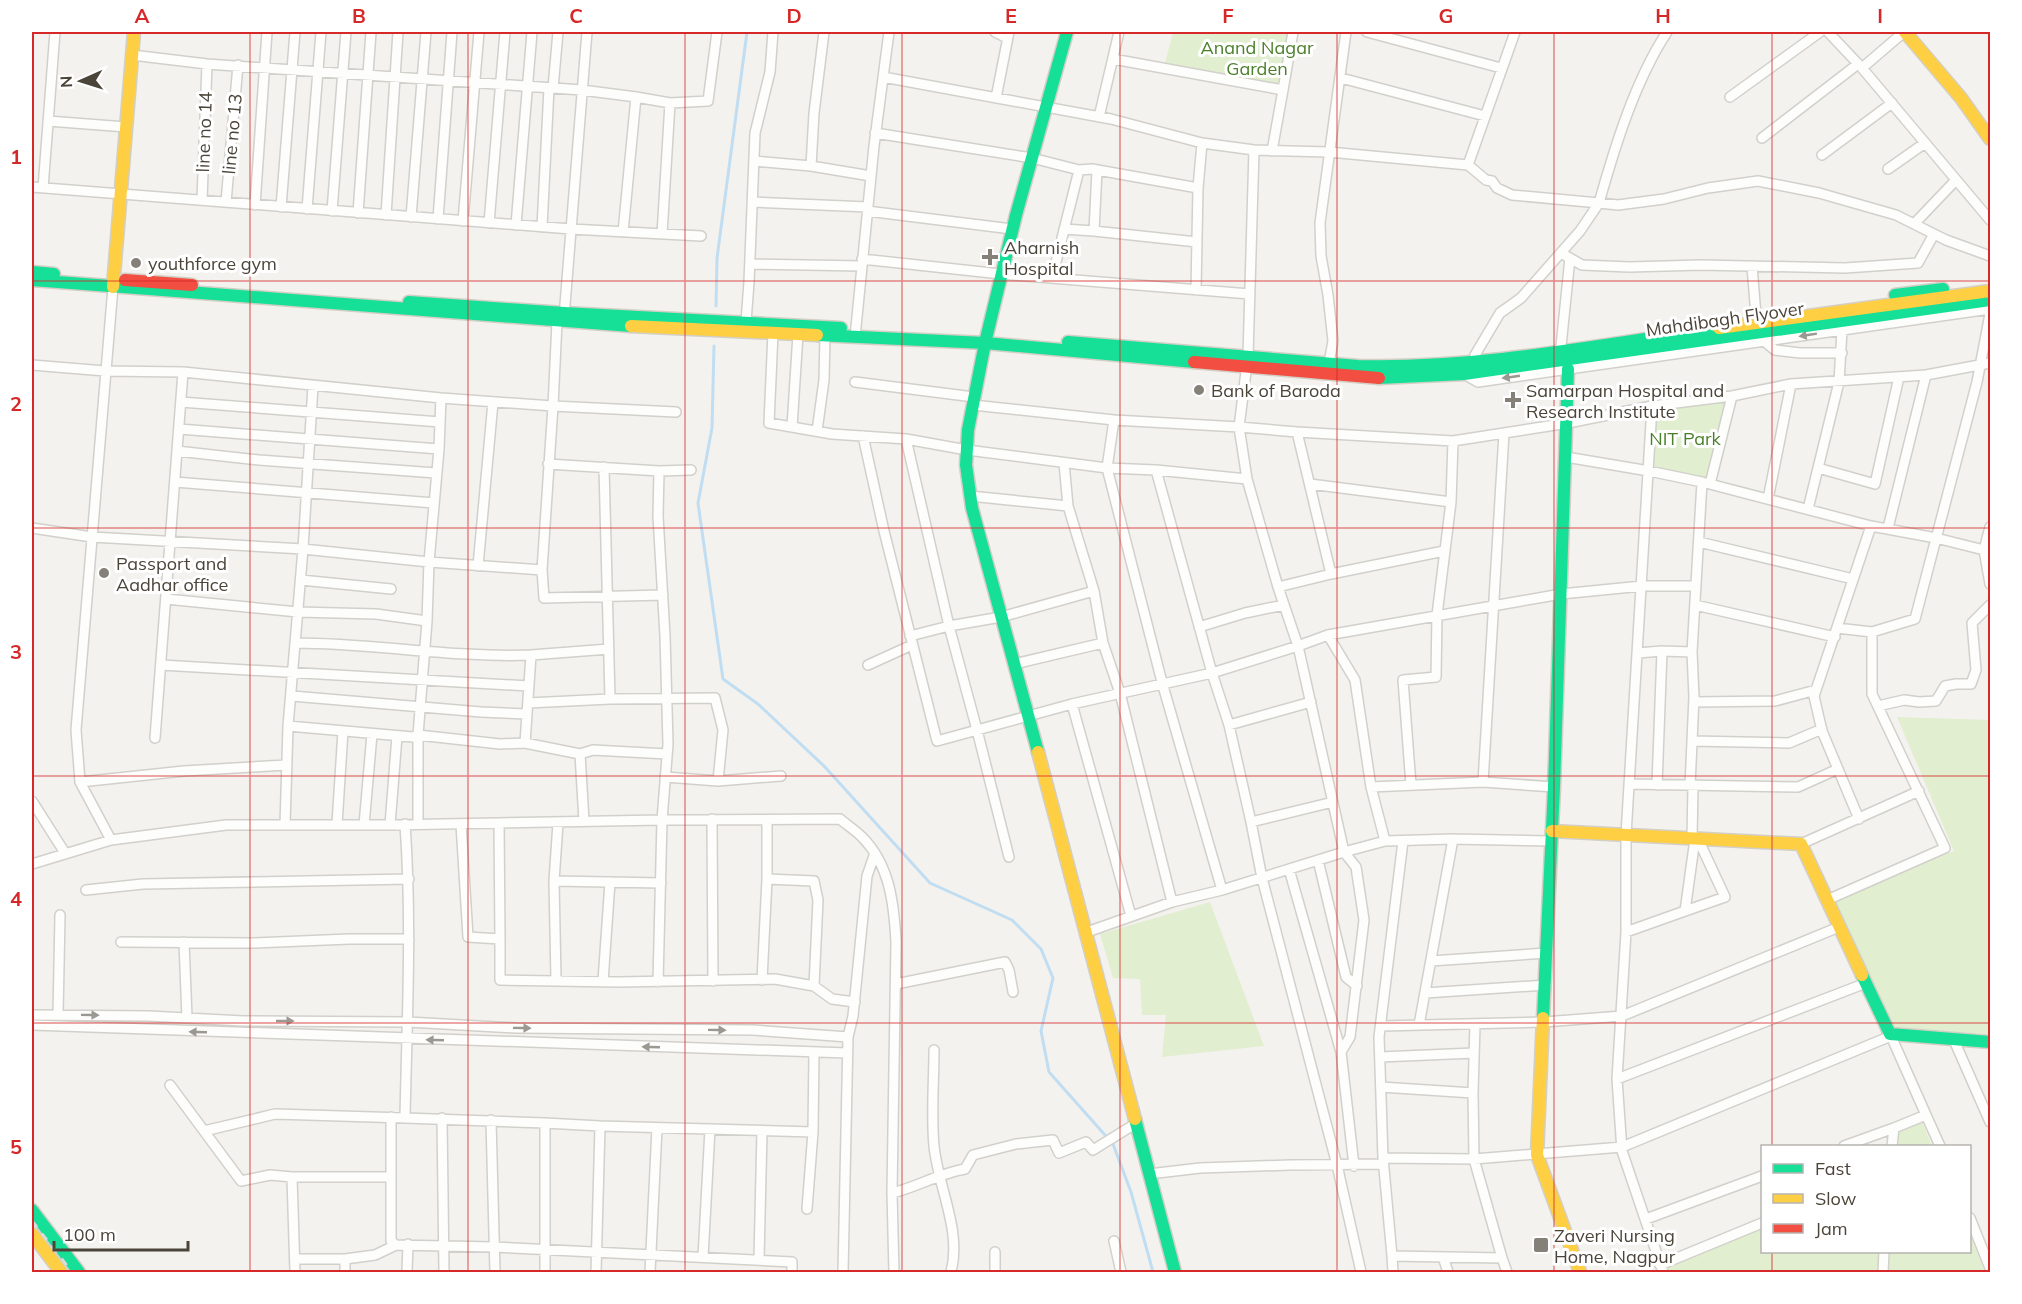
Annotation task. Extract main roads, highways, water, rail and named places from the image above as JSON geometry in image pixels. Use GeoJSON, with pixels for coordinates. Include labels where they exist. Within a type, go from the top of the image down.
{"type":"FeatureCollection","features":[{"type":"Feature","properties":{"kind":"waterway"},"geometry":{"type":"LineString","coordinates":[[716,306],[717,258],[747,32]]}},
{"type":"Feature","properties":{"kind":"waterway"},"geometry":{"type":"LineString","coordinates":[[714,346],[712,428],[698,503],[723,679],[758,704],[824,766],[930,883],[1012,920],[1041,949],[1053,978],[1041,1031],[1049,1072],[1113,1144],[1131,1192],[1153,1272]]}},
{"type":"Feature","properties":{"kind":"railway"},"geometry":{"type":"LineString","coordinates":[[32,1221],[72,1272]]}},
{"type":"Feature","properties":{"kind":"place","name":"Aharnish Hospital"},"geometry":{"type":"Point","coordinates":[990,257]}},
{"type":"Feature","properties":{"kind":"place","name":"youthforce gym"},"geometry":{"type":"Point","coordinates":[136,263]}},
{"type":"Feature","properties":{"kind":"place","name":"Bank of Baroda"},"geometry":{"type":"Point","coordinates":[1199,390]}},
{"type":"Feature","properties":{"kind":"place","name":"Samarpan Hospital and Research Institute"},"geometry":{"type":"Point","coordinates":[1513,400]}},
{"type":"Feature","properties":{"kind":"place","name":"Passport and Aadhar office"},"geometry":{"type":"Point","coordinates":[104,573]}},
{"type":"Feature","properties":{"kind":"place","name":"Zaveri Nursing Home, Nagpur"},"geometry":{"type":"Point","coordinates":[1541,1245]}},
{"type":"Feature","properties":{"kind":"park label","name":"Anand Nagar Garden"},"geometry":{"type":"Point","coordinates":[1257,57]}},
{"type":"Feature","properties":{"kind":"park label","name":"NIT Park"},"geometry":{"type":"Point","coordinates":[1685,438]}}]}
